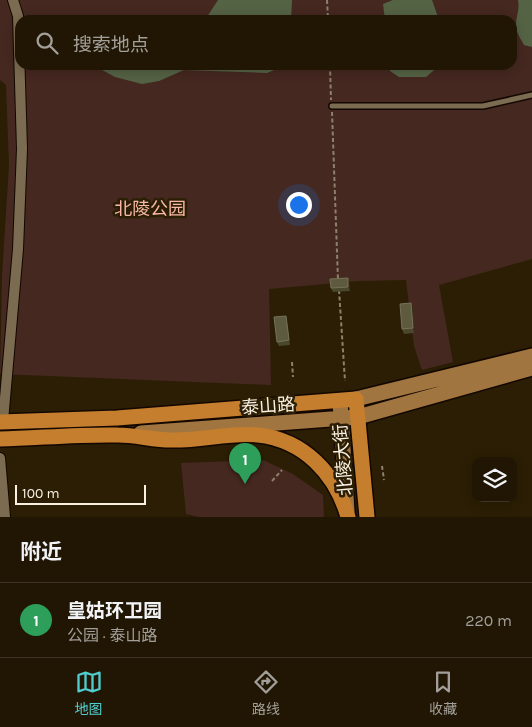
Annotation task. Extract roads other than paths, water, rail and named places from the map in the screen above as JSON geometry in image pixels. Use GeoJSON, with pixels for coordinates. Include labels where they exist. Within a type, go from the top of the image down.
{"type":"FeatureCollection","features":[{"type":"Feature","properties":{"kind":"main road","name":"泰山路"},"geometry":{"type":"LineString","coordinates":[[2,422],[117,418],[340,401],[356,399],[532,356]]}},
{"type":"Feature","properties":{"kind":"main road","name":"泰山路"},"geometry":{"type":"LineString","coordinates":[[0,439],[119,435],[358,417],[532,368]]}},
{"type":"Feature","properties":{"kind":"main road","name":"北陵大街"},"geometry":{"type":"LineString","coordinates":[[356,399],[367,517]]}},
{"type":"Feature","properties":{"kind":"main road","name":"北陵大街"},"geometry":{"type":"LineString","coordinates":[[340,401],[348,517]]}},
{"type":"Feature","properties":{"kind":"main road"},"geometry":{"type":"LineString","coordinates":[[119,435],[170,440],[258,435],[286,442],[313,458],[326,471],[338,490],[348,517]]}},
{"type":"Feature","properties":{"kind":"street"},"geometry":{"type":"LineString","coordinates":[[13,0],[18,15]]}},
{"type":"Feature","properties":{"kind":"street"},"geometry":{"type":"LineString","coordinates":[[2,422],[18,249],[22,150],[20,70]]}},
{"type":"Feature","properties":{"kind":"street"},"geometry":{"type":"LineString","coordinates":[[0,458],[5,517]]}},
{"type":"Feature","properties":{"kind":"lane"},"geometry":{"type":"LineString","coordinates":[[332,106],[484,106],[532,94]]}},
{"type":"Feature","properties":{"kind":"place","name":"皇姑环卫园"},"geometry":{"type":"Point","coordinates":[245,484]}},
{"type":"Feature","properties":{"kind":"park label","name":"北陵公园"},"geometry":{"type":"Point","coordinates":[150,209]}}]}
